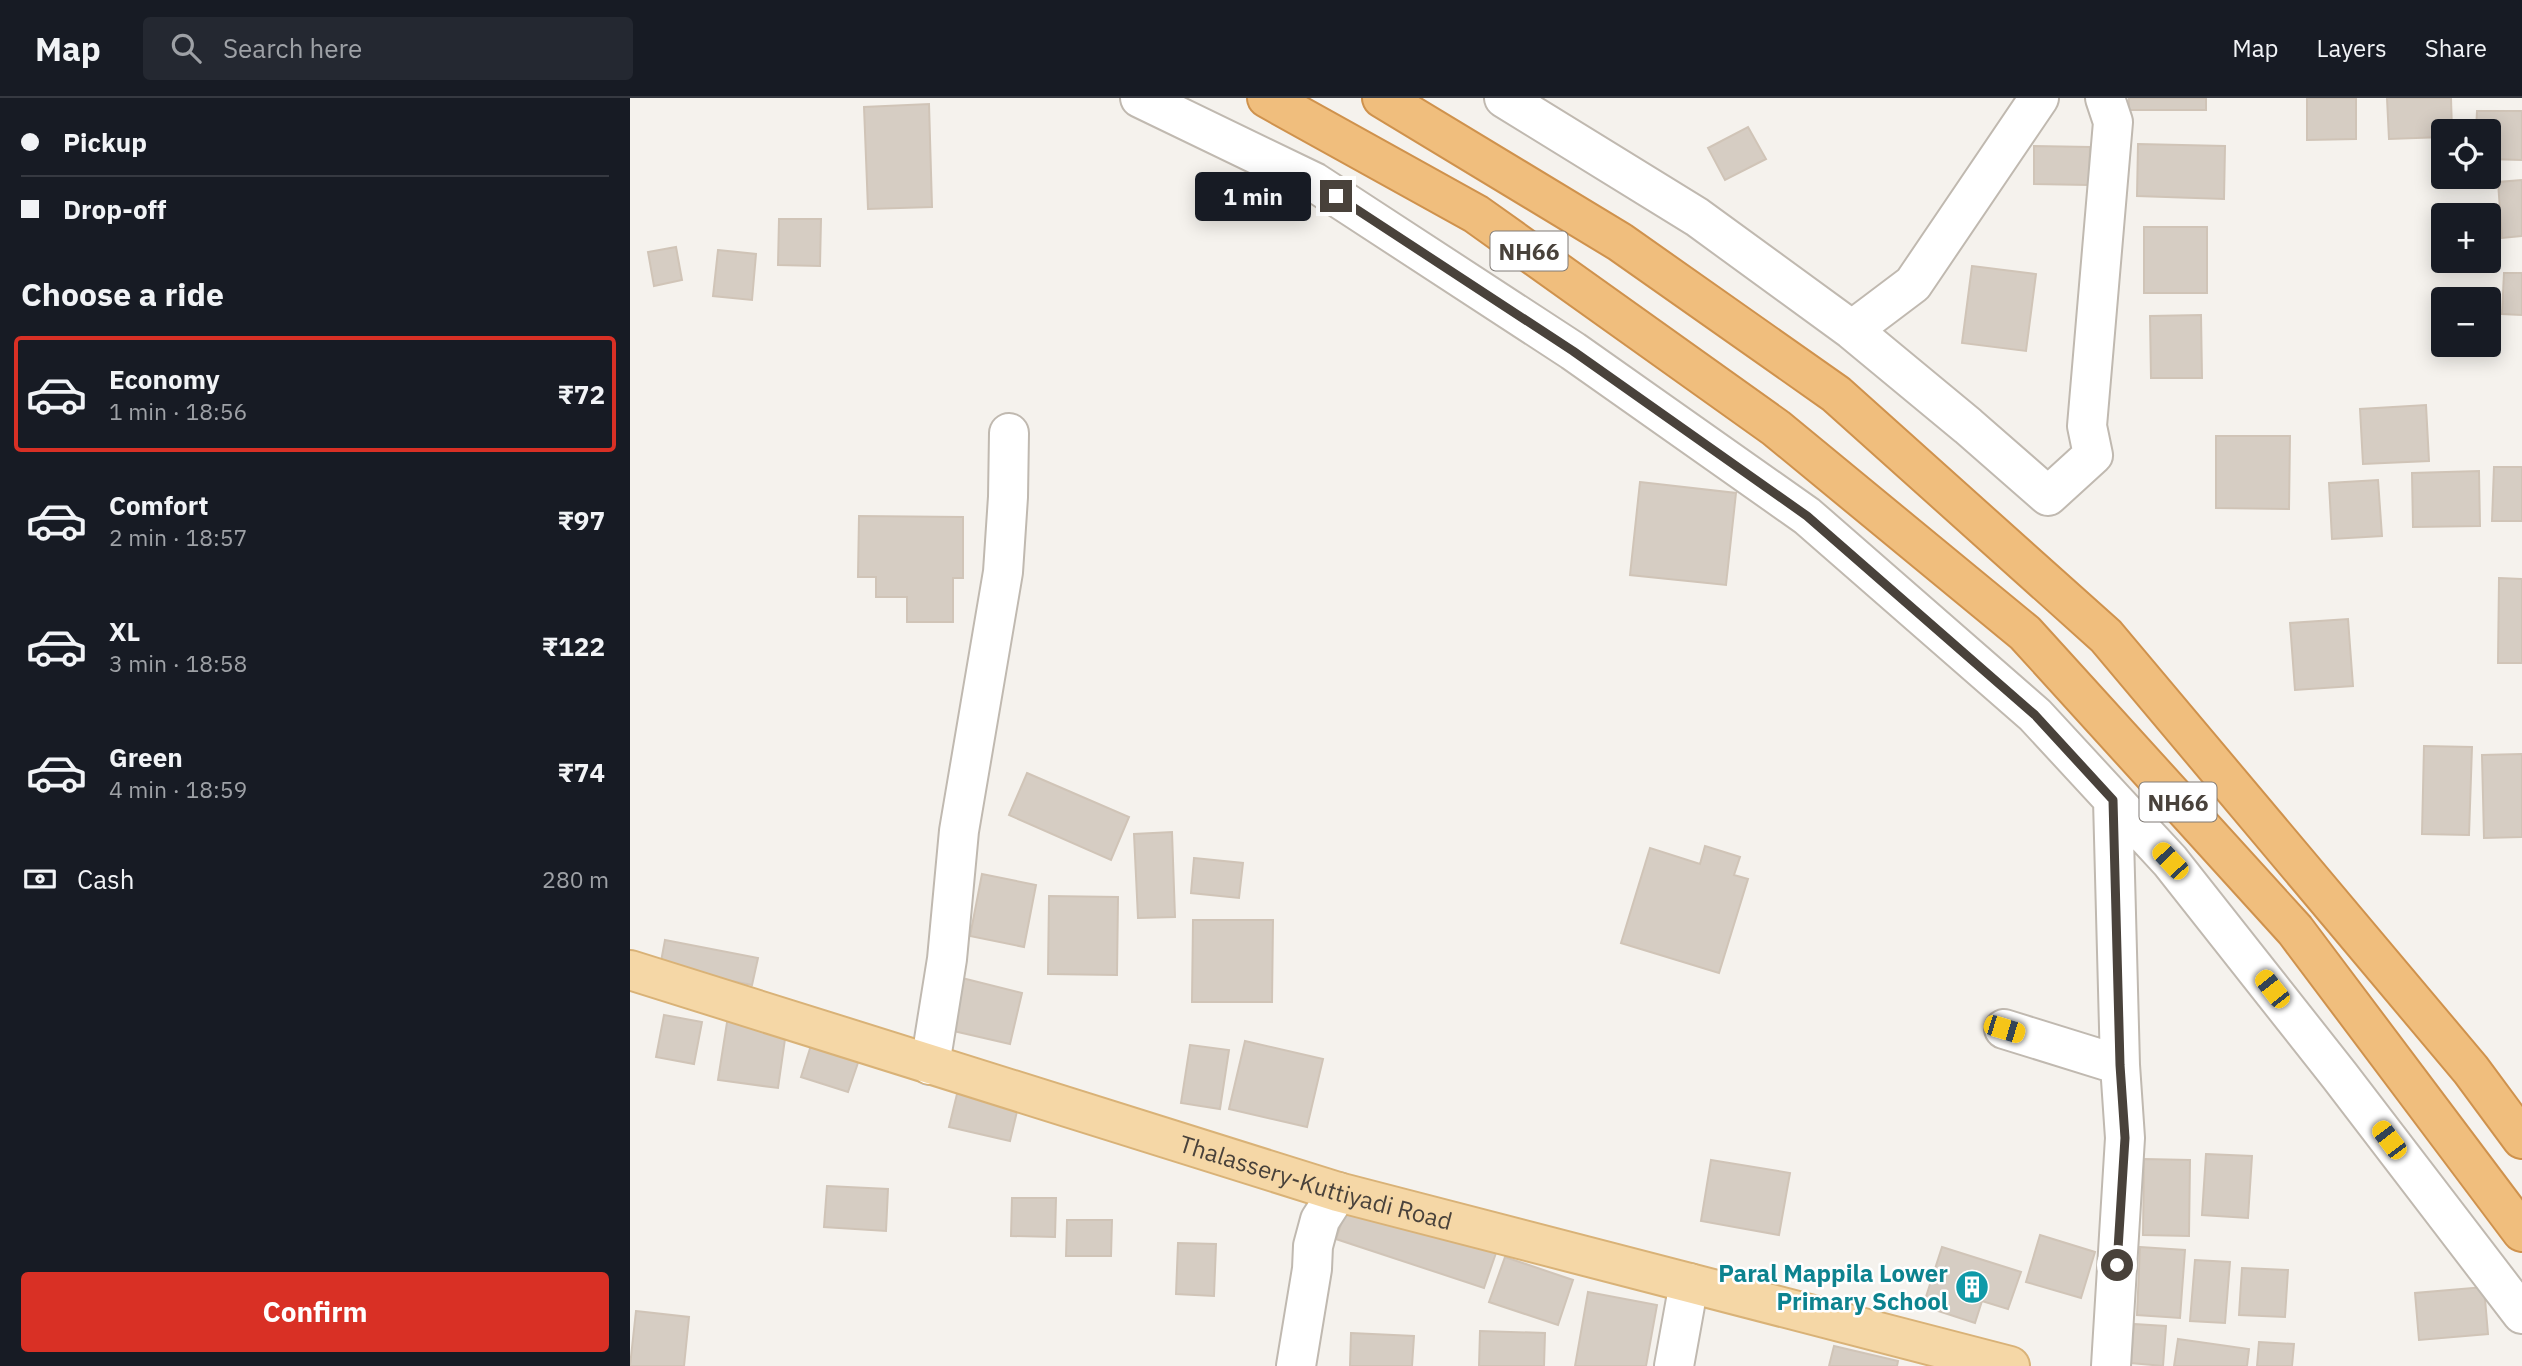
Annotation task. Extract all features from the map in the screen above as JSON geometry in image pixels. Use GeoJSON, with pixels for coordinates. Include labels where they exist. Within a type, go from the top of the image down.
{"type":"FeatureCollection","features":[{"type":"Feature","properties":{"kind":"highway","name":"NH66"},"geometry":{"type":"LineString","coordinates":[[1266,98],[1476,214],[1776,428],[2025,634],[2295,930],[2522,1232]]}},
{"type":"Feature","properties":{"kind":"highway","name":"NH66"},"geometry":{"type":"LineString","coordinates":[[1382,98],[1620,242],[1836,394],[2106,636],[2471,1070],[2522,1139]]}},
{"type":"Feature","properties":{"kind":"main road","name":"Thalassery-Kuttiyadi Road"},"geometry":{"type":"LineString","coordinates":[[630,970],[1338,1192],[2010,1366]]}},
{"type":"Feature","properties":{"kind":"street"},"geometry":{"type":"LineString","coordinates":[[1140,98],[1314,182],[1573,351],[1807,516],[2035,715],[2170,861],[2339,1075],[2522,1314]]}},
{"type":"Feature","properties":{"kind":"street"},"geometry":{"type":"LineString","coordinates":[[1504,98],[1697,217],[1852,330],[2048,496],[2093,455],[2087,426],[2113,122],[2105,98]]}},
{"type":"Feature","properties":{"kind":"street"},"geometry":{"type":"LineString","coordinates":[[1852,330],[1913,284],[2039,98]]}},
{"type":"Feature","properties":{"kind":"street"},"geometry":{"type":"LineString","coordinates":[[930,1065],[947,959],[959,831],[1003,572],[1009,433]]}},
{"type":"Feature","properties":{"kind":"street"},"geometry":{"type":"LineString","coordinates":[[2111,1366],[2125,1138],[2120,1065],[2113,800]]}},
{"type":"Feature","properties":{"kind":"street"},"geometry":{"type":"LineString","coordinates":[[2004,1029],[2120,1065]]}},
{"type":"Feature","properties":{"kind":"street"},"geometry":{"type":"LineString","coordinates":[[1296,1366],[1312,1269],[1313,1246],[1320,1220],[1338,1192]]}},
{"type":"Feature","properties":{"kind":"street"},"geometry":{"type":"LineString","coordinates":[[1674,1366],[1689,1283]]}},
{"type":"Feature","properties":{"kind":"building"},"geometry":{"type":"Polygon","coordinates":[[[2129,98],[2206,98],[2206,110],[2129,110],[2129,98]]]}},
{"type":"Feature","properties":{"kind":"building"},"geometry":{"type":"Polygon","coordinates":[[[2307,98],[2356,98],[2356,139],[2307,140],[2307,98]]]}},
{"type":"Feature","properties":{"kind":"building"},"geometry":{"type":"Polygon","coordinates":[[[2387,98],[2451,98],[2452,119],[2431,119],[2431,137],[2389,139],[2387,98]]]}},
{"type":"Feature","properties":{"kind":"building"},"geometry":{"type":"Polygon","coordinates":[[[929,104],[932,207],[868,209],[864,107],[929,104]]]}},
{"type":"Feature","properties":{"kind":"building"},"geometry":{"type":"Polygon","coordinates":[[[2477,111],[2522,111],[2522,160],[2501,159],[2501,119],[2477,119],[2477,111]]]}},
{"type":"Feature","properties":{"kind":"building"},"geometry":{"type":"Polygon","coordinates":[[[1748,127],[1766,159],[1725,180],[1708,148],[1748,127]]]}},
{"type":"Feature","properties":{"kind":"building"},"geometry":{"type":"Polygon","coordinates":[[[2138,144],[2225,146],[2224,199],[2137,196],[2138,144]]]}},
{"type":"Feature","properties":{"kind":"building"},"geometry":{"type":"Polygon","coordinates":[[[2034,146],[2090,147],[2089,185],[2034,184],[2034,146]]]}},
{"type":"Feature","properties":{"kind":"building"},"geometry":{"type":"Polygon","coordinates":[[[2522,180],[2522,236],[2502,238],[2498,189],[2501,189],[2501,182],[2522,180]]]}},
{"type":"Feature","properties":{"kind":"building"},"geometry":{"type":"Polygon","coordinates":[[[779,219],[821,219],[820,266],[778,265],[779,219]]]}},
{"type":"Feature","properties":{"kind":"building"},"geometry":{"type":"Polygon","coordinates":[[[2144,227],[2207,227],[2207,293],[2144,293],[2144,227]]]}},
{"type":"Feature","properties":{"kind":"building"},"geometry":{"type":"Polygon","coordinates":[[[676,247],[682,280],[654,286],[648,252],[676,247]]]}},
{"type":"Feature","properties":{"kind":"building"},"geometry":{"type":"Polygon","coordinates":[[[718,250],[756,254],[752,300],[713,296],[718,250]]]}},
{"type":"Feature","properties":{"kind":"building"},"geometry":{"type":"Polygon","coordinates":[[[1972,266],[2036,274],[2026,351],[1962,343],[1972,266]]]}},
{"type":"Feature","properties":{"kind":"building"},"geometry":{"type":"Polygon","coordinates":[[[2504,273],[2522,273],[2522,315],[2502,314],[2504,273]]]}},
{"type":"Feature","properties":{"kind":"building"},"geometry":{"type":"Polygon","coordinates":[[[2201,315],[2202,378],[2151,378],[2150,316],[2201,315]]]}},
{"type":"Feature","properties":{"kind":"building"},"geometry":{"type":"Polygon","coordinates":[[[2426,405],[2429,461],[2363,464],[2360,409],[2426,405]]]}},
{"type":"Feature","properties":{"kind":"building"},"geometry":{"type":"Polygon","coordinates":[[[2216,436],[2290,436],[2289,509],[2216,508],[2216,436]]]}},
{"type":"Feature","properties":{"kind":"building"},"geometry":{"type":"Polygon","coordinates":[[[2494,467],[2522,467],[2522,521],[2492,521],[2494,467]]]}},
{"type":"Feature","properties":{"kind":"building"},"geometry":{"type":"Polygon","coordinates":[[[2479,471],[2480,526],[2413,527],[2412,473],[2479,471]]]}},
{"type":"Feature","properties":{"kind":"building"},"geometry":{"type":"Polygon","coordinates":[[[2378,480],[2382,536],[2332,539],[2329,483],[2378,480]]]}},
{"type":"Feature","properties":{"kind":"building"},"geometry":{"type":"Polygon","coordinates":[[[1640,482],[1736,493],[1726,585],[1630,575],[1640,482]]]}},
{"type":"Feature","properties":{"kind":"building"},"geometry":{"type":"Polygon","coordinates":[[[859,516],[963,517],[963,578],[953,578],[953,622],[907,622],[907,597],[876,597],[876,577],[858,577],[859,516]]]}},
{"type":"Feature","properties":{"kind":"building"},"geometry":{"type":"Polygon","coordinates":[[[2499,578],[2522,579],[2522,663],[2498,663],[2499,578]]]}},
{"type":"Feature","properties":{"kind":"building"},"geometry":{"type":"Polygon","coordinates":[[[2348,619],[2353,686],[2295,690],[2290,623],[2348,619]]]}},
{"type":"Feature","properties":{"kind":"building"},"geometry":{"type":"Polygon","coordinates":[[[2424,746],[2472,747],[2469,835],[2422,834],[2424,746]]]}},
{"type":"Feature","properties":{"kind":"building"},"geometry":{"type":"Polygon","coordinates":[[[2522,754],[2522,837],[2484,838],[2482,755],[2522,754]]]}},
{"type":"Feature","properties":{"kind":"building"},"geometry":{"type":"Polygon","coordinates":[[[1027,773],[1129,817],[1111,860],[1009,815],[1027,773]]]}},
{"type":"Feature","properties":{"kind":"building"},"geometry":{"type":"Polygon","coordinates":[[[1172,832],[1175,917],[1138,918],[1134,834],[1172,832]]]}},
{"type":"Feature","properties":{"kind":"building"},"geometry":{"type":"Polygon","coordinates":[[[1705,846],[1740,857],[1734,875],[1748,879],[1719,973],[1621,943],[1650,848],[1700,864],[1705,846]]]}},
{"type":"Feature","properties":{"kind":"building"},"geometry":{"type":"Polygon","coordinates":[[[1194,858],[1243,863],[1239,898],[1191,893],[1194,858]]]}},
{"type":"Feature","properties":{"kind":"building"},"geometry":{"type":"Polygon","coordinates":[[[982,874],[1036,885],[1024,947],[970,936],[982,874]]]}},
{"type":"Feature","properties":{"kind":"building"},"geometry":{"type":"Polygon","coordinates":[[[1049,896],[1118,897],[1117,975],[1048,974],[1049,896]]]}},
{"type":"Feature","properties":{"kind":"building"},"geometry":{"type":"Polygon","coordinates":[[[1193,920],[1273,920],[1272,1002],[1192,1002],[1193,920]]]}},
{"type":"Feature","properties":{"kind":"building"},"geometry":{"type":"Polygon","coordinates":[[[665,940],[758,958],[752,985],[660,967],[665,940]]]}},
{"type":"Feature","properties":{"kind":"building"},"geometry":{"type":"Polygon","coordinates":[[[962,978],[1022,993],[1010,1044],[949,1030],[962,978]]]}},
{"type":"Feature","properties":{"kind":"building"},"geometry":{"type":"Polygon","coordinates":[[[664,1015],[702,1022],[694,1064],[656,1057],[664,1015]]]}},
{"type":"Feature","properties":{"kind":"building"},"geometry":{"type":"Polygon","coordinates":[[[728,1016],[787,1025],[778,1088],[718,1080],[728,1016]]]}},
{"type":"Feature","properties":{"kind":"building"},"geometry":{"type":"Polygon","coordinates":[[[813,1039],[861,1054],[848,1092],[801,1077],[813,1039]]]}},
{"type":"Feature","properties":{"kind":"building"},"geometry":{"type":"Polygon","coordinates":[[[1245,1041],[1323,1059],[1307,1127],[1229,1109],[1245,1041]]]}},
{"type":"Feature","properties":{"kind":"building"},"geometry":{"type":"Polygon","coordinates":[[[1190,1045],[1229,1050],[1220,1109],[1181,1103],[1190,1045]]]}},
{"type":"Feature","properties":{"kind":"building"},"geometry":{"type":"Polygon","coordinates":[[[958,1090],[1019,1103],[1010,1141],[949,1127],[958,1090]]]}},
{"type":"Feature","properties":{"kind":"building"},"geometry":{"type":"Polygon","coordinates":[[[2206,1154],[2252,1156],[2248,1218],[2202,1215],[2206,1154]]]}},
{"type":"Feature","properties":{"kind":"building"},"geometry":{"type":"Polygon","coordinates":[[[2144,1159],[2190,1160],[2189,1236],[2143,1235],[2144,1159]]]}},
{"type":"Feature","properties":{"kind":"building"},"geometry":{"type":"Polygon","coordinates":[[[1711,1160],[1790,1173],[1779,1235],[1701,1221],[1711,1160]]]}},
{"type":"Feature","properties":{"kind":"building"},"geometry":{"type":"Polygon","coordinates":[[[827,1186],[888,1189],[886,1231],[824,1227],[827,1186]]]}},
{"type":"Feature","properties":{"kind":"building"},"geometry":{"type":"Polygon","coordinates":[[[1012,1198],[1056,1198],[1055,1237],[1011,1236],[1012,1198]]]}},
{"type":"Feature","properties":{"kind":"building"},"geometry":{"type":"Polygon","coordinates":[[[1348,1204],[1496,1253],[1484,1288],[1336,1239],[1348,1204]]]}},
{"type":"Feature","properties":{"kind":"building"},"geometry":{"type":"Polygon","coordinates":[[[1067,1220],[1112,1220],[1111,1256],[1066,1256],[1067,1220]]]}},
{"type":"Feature","properties":{"kind":"building"},"geometry":{"type":"Polygon","coordinates":[[[2040,1235],[2095,1252],[2081,1298],[2026,1282],[2040,1235]]]}},
{"type":"Feature","properties":{"kind":"building"},"geometry":{"type":"Polygon","coordinates":[[[1178,1243],[1216,1244],[1214,1296],[1176,1294],[1178,1243]]]}},
{"type":"Feature","properties":{"kind":"building","name":"Paral Mappila Lower Primary School"},"geometry":{"type":"Polygon","coordinates":[[[1942,1247],[2021,1272],[2008,1309],[1982,1301],[1975,1323],[1923,1306],[1942,1247]]]}},
{"type":"Feature","properties":{"kind":"building"},"geometry":{"type":"Polygon","coordinates":[[[2140,1247],[2185,1250],[2180,1318],[2137,1315],[2140,1247]]]}},
{"type":"Feature","properties":{"kind":"building"},"geometry":{"type":"Polygon","coordinates":[[[1505,1257],[1573,1280],[1558,1325],[1489,1302],[1505,1257]]]}},
{"type":"Feature","properties":{"kind":"building"},"geometry":{"type":"Polygon","coordinates":[[[2195,1260],[2230,1262],[2225,1323],[2190,1321],[2195,1260]]]}},
{"type":"Feature","properties":{"kind":"building"},"geometry":{"type":"Polygon","coordinates":[[[2242,1268],[2288,1270],[2285,1317],[2239,1315],[2242,1268]]]}},
{"type":"Feature","properties":{"kind":"building"},"geometry":{"type":"Polygon","coordinates":[[[2484,1287],[2488,1334],[2419,1340],[2415,1293],[2484,1287]]]}},
{"type":"Feature","properties":{"kind":"building"},"geometry":{"type":"Polygon","coordinates":[[[1588,1292],[1657,1305],[1646,1366],[1575,1366],[1588,1292]]]}},
{"type":"Feature","properties":{"kind":"building"},"geometry":{"type":"Polygon","coordinates":[[[636,1311],[689,1317],[684,1366],[630,1366],[636,1311]]]}},
{"type":"Feature","properties":{"kind":"building"},"geometry":{"type":"Polygon","coordinates":[[[2134,1324],[2166,1326],[2163,1366],[2131,1363],[2134,1324]]]}},
{"type":"Feature","properties":{"kind":"building"},"geometry":{"type":"Polygon","coordinates":[[[1480,1331],[1545,1333],[1544,1366],[1479,1366],[1480,1331]]]}},
{"type":"Feature","properties":{"kind":"building"},"geometry":{"type":"Polygon","coordinates":[[[1351,1333],[1414,1336],[1412,1366],[1350,1366],[1351,1333]]]}},
{"type":"Feature","properties":{"kind":"building"},"geometry":{"type":"Polygon","coordinates":[[[2178,1339],[2249,1349],[2247,1366],[2174,1366],[2178,1339]]]}},
{"type":"Feature","properties":{"kind":"building"},"geometry":{"type":"Polygon","coordinates":[[[2259,1342],[2294,1344],[2292,1366],[2257,1366],[2259,1342]]]}},
{"type":"Feature","properties":{"kind":"building"},"geometry":{"type":"Polygon","coordinates":[[[1834,1346],[1898,1361],[1897,1366],[1829,1366],[1834,1346]]]}},
{"type":"Feature","properties":{"kind":"place","name":"Paral Mappila Lower Primary School"},"geometry":{"type":"Point","coordinates":[1972,1287]}},
{"type":"Feature","properties":{"kind":"route"},"geometry":{"type":"LineString","coordinates":[[1336,196],[1573,351],[1807,516],[2035,715],[2113,800],[2120,1065],[2125,1138],[2117,1265]]}}]}
